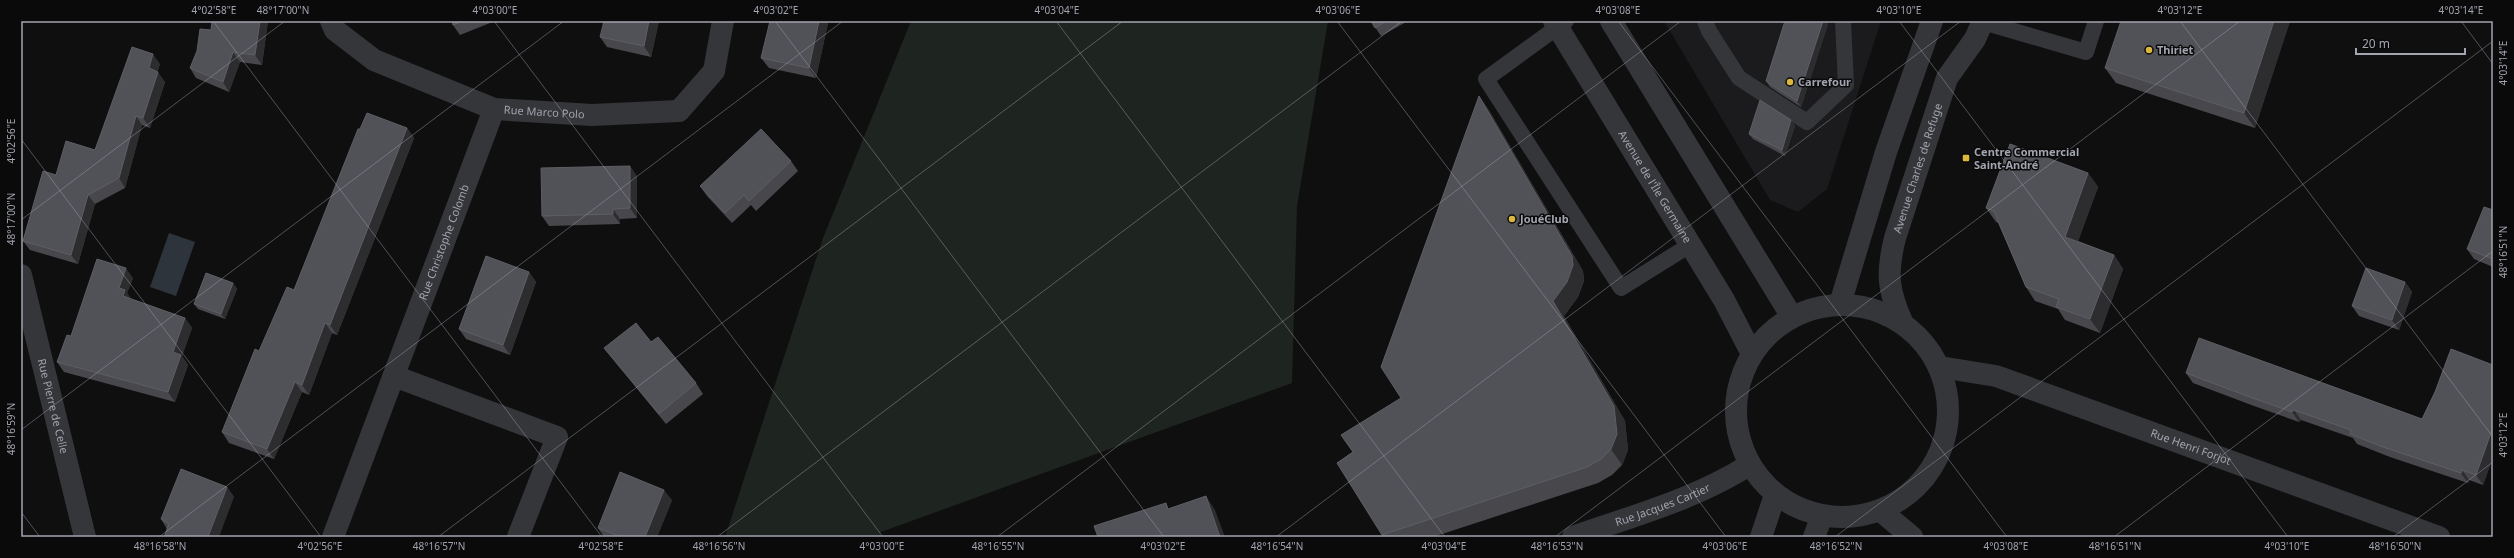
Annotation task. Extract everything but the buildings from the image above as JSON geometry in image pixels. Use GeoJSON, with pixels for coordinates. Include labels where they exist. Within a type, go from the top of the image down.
{"type":"FeatureCollection","features":[{"type":"Feature","properties":{"kind":"street","name":"Rue Marco Polo"},"geometry":{"type":"LineString","coordinates":[[331,21],[335,30],[374,60],[494,109],[592,115],[680,111],[714,71],[723,21]]}},
{"type":"Feature","properties":{"kind":"street"},"geometry":{"type":"LineString","coordinates":[[1611,21],[1792,317]]}},
{"type":"Feature","properties":{"kind":"street"},"geometry":{"type":"LineString","coordinates":[[1840,304],[1886,152],[1932,21]]}},
{"type":"Feature","properties":{"kind":"street","name":"Avenue Charles de Refuge"},"geometry":{"type":"LineString","coordinates":[[1904,324],[1889,286],[1889,264],[1894,238],[1947,78],[1975,39],[1983,22]]}},
{"type":"Feature","properties":{"kind":"street","name":"Avenue de l'Île Germaine"},"geometry":{"type":"LineString","coordinates":[[1559,23],[1724,300],[1752,354]]}},
{"type":"Feature","properties":{"kind":"street","name":"Rue Christophe Colomb"},"geometry":{"type":"LineString","coordinates":[[333,537],[494,109]]}},
{"type":"Feature","properties":{"kind":"street","name":"Rue Pierre de Celle"},"geometry":{"type":"LineString","coordinates":[[21,275],[27,320],[85,537]]}},
{"type":"Feature","properties":{"kind":"street"},"geometry":{"type":"LineString","coordinates":[[1840,304],[1873,309],[1904,324],[1924,343],[1940,367],[1949,400],[1946,435],[1933,467],[1911,493],[1880,511],[1852,518],[1822,516],[1797,509],[1775,495],[1761,481],[1749,465],[1738,438],[1735,409],[1740,380],[1752,354],[1770,333],[1792,317],[1815,308],[1840,304]]}},
{"type":"Feature","properties":{"kind":"street","name":"Rue Henri Forjot"},"geometry":{"type":"LineString","coordinates":[[1940,367],[1996,376],[2439,537]]}},
{"type":"Feature","properties":{"kind":"street"},"geometry":{"type":"LineString","coordinates":[[394,376],[557,437],[518,537]]}},
{"type":"Feature","properties":{"kind":"street","name":"Rue Jacques Cartier"},"geometry":{"type":"LineString","coordinates":[[1573,537],[1685,497],[1729,478],[1749,465]]}},
{"type":"Feature","properties":{"kind":"street"},"geometry":{"type":"LineString","coordinates":[[1761,537],[1775,495]]}},
{"type":"Feature","properties":{"kind":"street"},"geometry":{"type":"LineString","coordinates":[[1880,511],[1912,537]]}},
{"type":"Feature","properties":{"kind":"street"},"geometry":{"type":"LineString","coordinates":[[1814,537],[1822,516]]}},
{"type":"Feature","properties":{"kind":"lane"},"geometry":{"type":"LineString","coordinates":[[1705,21],[1709,31],[1739,78],[1807,122],[1846,85],[1843,21]]}},
{"type":"Feature","properties":{"kind":"lane"},"geometry":{"type":"LineString","coordinates":[[1983,22],[2086,52],[2096,21]]}},
{"type":"Feature","properties":{"kind":"lane"},"geometry":{"type":"LineString","coordinates":[[1559,23],[1486,79],[1621,288],[1690,244]]}},
{"type":"Feature","properties":{"kind":"shaded area"},"geometry":{"type":"Polygon","coordinates":[[[911,21],[1328,21],[1297,206],[1292,383],[881,532],[879,537],[725,537],[823,238],[911,21]]]}},
{"type":"Feature","properties":{"kind":"shaded area"},"geometry":{"type":"Polygon","coordinates":[[[1664,21],[1881,21],[1827,189],[1798,212],[1770,200],[1664,21]]]}},
{"type":"Feature","properties":{"kind":"shaded area"},"geometry":{"type":"Polygon","coordinates":[[[169,233],[195,242],[176,296],[150,287],[169,233]]]}},
{"type":"Feature","properties":{"kind":"place","name":"Thiriet"},"geometry":{"type":"Point","coordinates":[2149,50]}},
{"type":"Feature","properties":{"kind":"place","name":"Carrefour"},"geometry":{"type":"Point","coordinates":[1790,82]}},
{"type":"Feature","properties":{"kind":"place","name":"Centre Commercial Saint-André"},"geometry":{"type":"Point","coordinates":[1966,158]}},
{"type":"Feature","properties":{"kind":"place","name":"JouéClub"},"geometry":{"type":"Point","coordinates":[1512,219]}}]}
